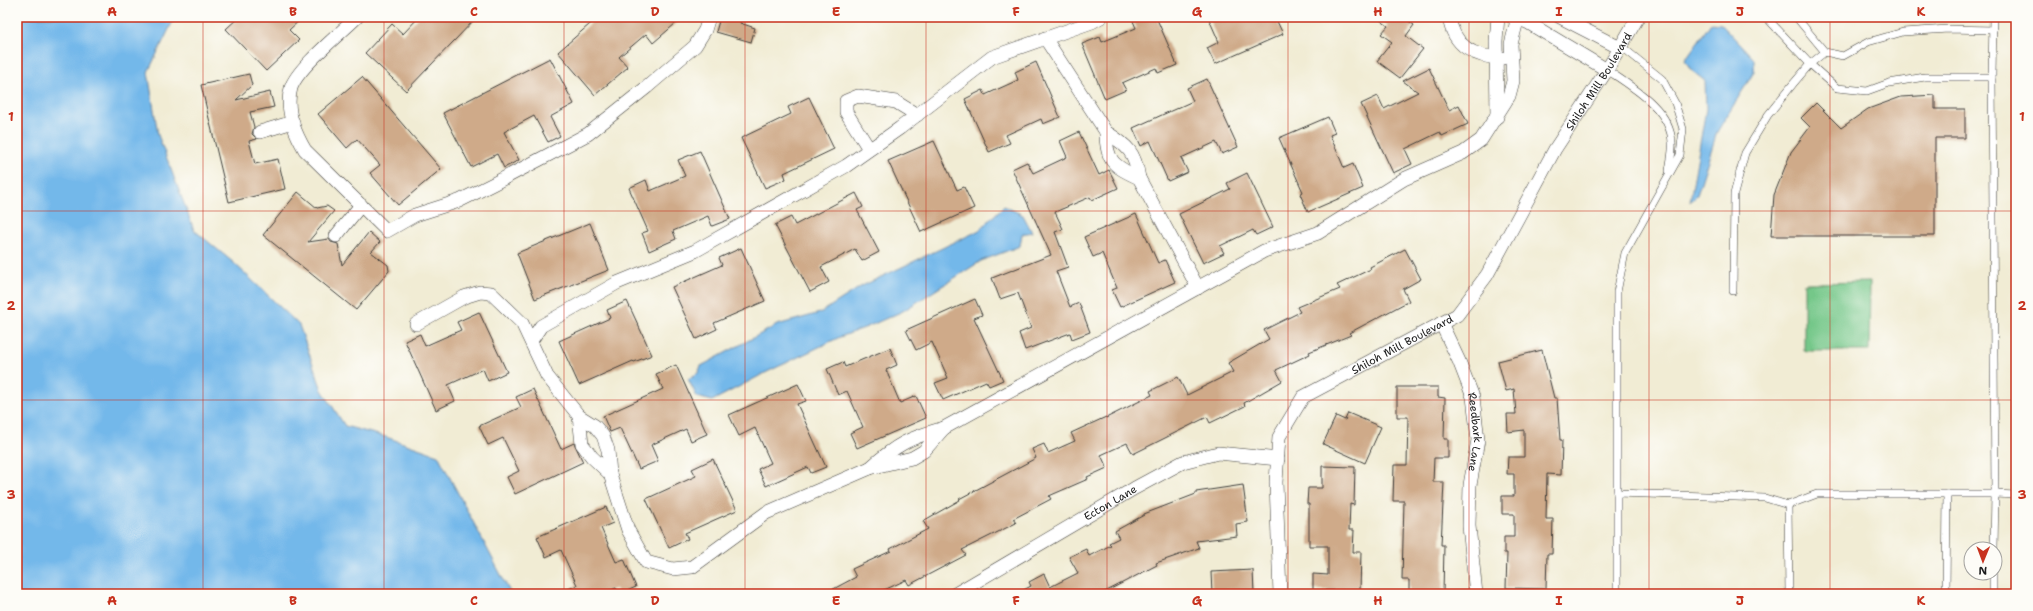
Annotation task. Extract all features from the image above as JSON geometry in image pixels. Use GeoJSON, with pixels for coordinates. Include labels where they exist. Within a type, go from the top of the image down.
{"type":"FeatureCollection","features":[{"type":"Feature","properties":{"kind":"street"},"geometry":{"type":"LineString","coordinates":[[358,17],[301,71],[291,88],[290,110],[297,135],[305,150],[387,231],[415,215],[459,201],[588,134],[648,88],[695,46],[705,30],[709,17]]}},
{"type":"Feature","properties":{"kind":"street"},"geometry":{"type":"LineString","coordinates":[[531,341],[540,326],[617,283],[695,251],[846,166],[992,57],[1092,22],[1101,17]]}},
{"type":"Feature","properties":{"kind":"street"},"geometry":{"type":"LineString","coordinates":[[1449,17],[1451,30],[1460,43],[1472,52],[1496,58],[1511,57]]}},
{"type":"Feature","properties":{"kind":"street"},"geometry":{"type":"LineString","coordinates":[[1497,117],[1496,58],[1498,17]]}},
{"type":"Feature","properties":{"kind":"street"},"geometry":{"type":"LineString","coordinates":[[1560,17],[1620,47]]}},
{"type":"Feature","properties":{"kind":"street","name":"Shiloh Mill Boulevard"},"geometry":{"type":"LineString","coordinates":[[1280,594],[1277,512],[1279,437],[1303,397],[1457,315],[1487,275],[1555,149],[1607,70],[1638,17]]}},
{"type":"Feature","properties":{"kind":"street"},"geometry":{"type":"LineString","coordinates":[[870,468],[892,449],[916,436],[944,428],[1264,251],[1318,233],[1404,178],[1463,153],[1481,140],[1509,96],[1513,81],[1510,44],[1516,18],[1527,22],[1607,70]]}},
{"type":"Feature","properties":{"kind":"street"},"geometry":{"type":"LineString","coordinates":[[1046,38],[1106,132],[1121,141],[1131,152],[1136,162],[1138,178],[1198,288]]}},
{"type":"Feature","properties":{"kind":"street"},"geometry":{"type":"LineString","coordinates":[[869,149],[846,112],[846,101],[858,96],[896,102],[917,114]]}},
{"type":"Feature","properties":{"kind":"street"},"geometry":{"type":"LineString","coordinates":[[260,132],[293,122]]}},
{"type":"Feature","properties":{"kind":"street"},"geometry":{"type":"LineString","coordinates":[[1106,132],[1106,148],[1110,159],[1121,170],[1138,178]]}},
{"type":"Feature","properties":{"kind":"street"},"geometry":{"type":"LineString","coordinates":[[336,236],[361,205]]}},
{"type":"Feature","properties":{"kind":"street"},"geometry":{"type":"LineString","coordinates":[[416,324],[464,297],[480,292],[491,294],[522,323],[547,376],[578,416],[595,426],[603,436],[608,450],[610,474],[628,530],[646,562],[673,569],[692,567],[766,514],[870,468],[912,458],[924,451],[944,428]]}},
{"type":"Feature","properties":{"kind":"street","name":"Reedbark Lane"},"geometry":{"type":"LineString","coordinates":[[1441,324],[1459,361],[1473,397],[1478,440],[1470,485],[1469,526],[1476,594]]}},
{"type":"Feature","properties":{"kind":"street"},"geometry":{"type":"LineString","coordinates":[[578,416],[582,444],[592,457],[610,474]]}},
{"type":"Feature","properties":{"kind":"street","name":"Ecton Lane"},"geometry":{"type":"LineString","coordinates":[[955,594],[1135,488],[1183,462],[1218,453],[1278,459]]}},
{"type":"Feature","properties":{"kind":"lane"},"geometry":{"type":"LineString","coordinates":[[1766,17],[1810,64],[1837,88],[1867,91],[1889,83],[1926,77],[1992,77]]}},
{"type":"Feature","properties":{"kind":"lane"},"geometry":{"type":"LineString","coordinates":[[1796,17],[1825,52],[1843,56],[1868,42],[1903,32],[1993,30]]}},
{"type":"Feature","properties":{"kind":"lane"},"geometry":{"type":"LineString","coordinates":[[1993,17],[1994,541]]}},
{"type":"Feature","properties":{"kind":"lane"},"geometry":{"type":"LineString","coordinates":[[1617,594],[1617,292],[1625,253],[1680,155],[1683,129],[1675,102],[1662,79],[1620,47]]}},
{"type":"Feature","properties":{"kind":"lane"},"geometry":{"type":"LineString","coordinates":[[1734,291],[1734,194],[1745,153],[1768,116],[1810,64],[1825,52]]}},
{"type":"Feature","properties":{"kind":"lane"},"geometry":{"type":"LineString","coordinates":[[1607,70],[1650,102],[1666,120],[1672,142],[1669,175]]}},
{"type":"Feature","properties":{"kind":"lane"},"geometry":{"type":"LineString","coordinates":[[1617,494],[1765,498],[1788,505],[1817,494],[2016,495]]}},
{"type":"Feature","properties":{"kind":"lane"},"geometry":{"type":"LineString","coordinates":[[1946,594],[1947,494]]}},
{"type":"Feature","properties":{"kind":"lane"},"geometry":{"type":"LineString","coordinates":[[1788,505],[1789,594]]}},
{"type":"Feature","properties":{"kind":"lane"},"geometry":{"type":"LineString","coordinates":[[1993,594],[1994,581]]}},
{"type":"Feature","properties":{"kind":"green space"},"geometry":{"type":"Polygon","coordinates":[[[1870,282],[1869,351],[1804,351],[1804,283],[1870,282]]]}},
{"type":"Feature","properties":{"kind":"water"},"geometry":{"type":"Polygon","coordinates":[[[17,17],[175,17],[148,72],[158,135],[194,230],[234,263],[299,325],[322,390],[345,426],[386,437],[438,455],[511,594],[17,594],[17,17]]]}},
{"type":"Feature","properties":{"kind":"water"},"geometry":{"type":"Polygon","coordinates":[[[1711,23],[1721,24],[1754,59],[1754,72],[1717,132],[1697,195],[1690,201],[1706,109],[1705,81],[1691,70],[1685,60],[1711,23]]]}},
{"type":"Feature","properties":{"kind":"water"},"geometry":{"type":"Polygon","coordinates":[[[1004,206],[1023,215],[1032,232],[1022,234],[1020,246],[981,261],[903,311],[840,337],[765,373],[712,401],[697,397],[688,379],[698,373],[701,366],[777,325],[820,313],[862,286],[978,231],[1004,206]]]}},
{"type":"Feature","properties":{"kind":"building"},"geometry":{"type":"Polygon","coordinates":[[[239,17],[303,17],[289,30],[299,40],[266,71],[226,29],[239,17]]]}},
{"type":"Feature","properties":{"kind":"building"},"geometry":{"type":"Polygon","coordinates":[[[419,17],[477,17],[406,91],[365,53],[392,24],[403,34],[419,17]]]}},
{"type":"Feature","properties":{"kind":"building"},"geometry":{"type":"Polygon","coordinates":[[[598,17],[683,17],[653,43],[646,34],[619,57],[628,67],[595,95],[558,52],[598,17]]]}},
{"type":"Feature","properties":{"kind":"building"},"geometry":{"type":"Polygon","coordinates":[[[720,17],[742,17],[740,23],[755,28],[751,42],[716,32],[720,17]]]}},
{"type":"Feature","properties":{"kind":"building"},"geometry":{"type":"Polygon","coordinates":[[[1141,17],[1156,17],[1177,65],[1158,73],[1156,68],[1122,83],[1126,90],[1105,99],[1082,44],[1100,37],[1102,42],[1136,28],[1133,21],[1141,17]]]}},
{"type":"Feature","properties":{"kind":"building"},"geometry":{"type":"Polygon","coordinates":[[[1208,17],[1256,17],[1258,21],[1266,17],[1275,17],[1283,34],[1215,64],[1207,48],[1219,42],[1208,17]]]}},
{"type":"Feature","properties":{"kind":"building"},"geometry":{"type":"Polygon","coordinates":[[[1376,17],[1403,17],[1414,25],[1406,36],[1423,49],[1400,78],[1377,61],[1392,42],[1381,34],[1388,26],[1376,17]]]}},
{"type":"Feature","properties":{"kind":"building"},"geometry":{"type":"Polygon","coordinates":[[[550,58],[574,104],[550,117],[560,136],[548,142],[534,116],[504,132],[519,160],[504,168],[497,154],[471,167],[443,113],[550,58]]]}},
{"type":"Feature","properties":{"kind":"building"},"geometry":{"type":"Polygon","coordinates":[[[1036,62],[1060,117],[1043,124],[1041,119],[1006,135],[1010,143],[989,152],[965,99],[983,90],[985,95],[1018,80],[1015,72],[1036,62]]]}},
{"type":"Feature","properties":{"kind":"building"},"geometry":{"type":"Polygon","coordinates":[[[1429,68],[1449,110],[1459,105],[1468,124],[1442,136],[1440,132],[1405,149],[1412,164],[1393,173],[1361,104],[1378,96],[1384,109],[1418,92],[1403,81],[1429,68]]]}},
{"type":"Feature","properties":{"kind":"building"},"geometry":{"type":"Polygon","coordinates":[[[249,74],[252,85],[236,100],[270,92],[274,107],[250,112],[254,127],[252,134],[257,139],[249,141],[255,164],[278,159],[285,189],[229,202],[201,85],[249,74]]]}},
{"type":"Feature","properties":{"kind":"building"},"geometry":{"type":"Polygon","coordinates":[[[362,77],[441,169],[398,205],[370,173],[380,165],[357,139],[347,148],[318,114],[362,77]]]}},
{"type":"Feature","properties":{"kind":"building"},"geometry":{"type":"Polygon","coordinates":[[[1207,79],[1238,147],[1222,154],[1216,142],[1181,158],[1188,172],[1168,181],[1150,141],[1141,146],[1133,128],[1193,101],[1187,88],[1207,79]]]}},
{"type":"Feature","properties":{"kind":"building"},"geometry":{"type":"Polygon","coordinates":[[[1935,95],[1935,109],[1965,109],[1965,138],[1935,138],[1935,236],[1771,236],[1774,195],[1791,152],[1810,127],[1801,118],[1816,103],[1841,128],[1868,109],[1901,97],[1935,95]]]}},
{"type":"Feature","properties":{"kind":"building"},"geometry":{"type":"Polygon","coordinates":[[[809,97],[834,149],[784,173],[786,179],[765,188],[741,138],[791,114],[788,107],[809,97]]]}},
{"type":"Feature","properties":{"kind":"building"},"geometry":{"type":"Polygon","coordinates":[[[1328,117],[1335,133],[1330,135],[1344,168],[1353,164],[1363,188],[1308,212],[1300,194],[1303,192],[1279,138],[1328,117]]]}},
{"type":"Feature","properties":{"kind":"building"},"geometry":{"type":"Polygon","coordinates":[[[1079,132],[1099,175],[1109,170],[1118,188],[1092,200],[1090,197],[1055,212],[1063,229],[1055,232],[1068,267],[1056,271],[1070,307],[1079,303],[1090,332],[1072,339],[1070,333],[1025,350],[1019,333],[1031,328],[1018,293],[1000,299],[992,278],[1051,255],[1012,169],[1027,162],[1033,173],[1067,157],[1060,141],[1079,132]]]}},
{"type":"Feature","properties":{"kind":"building"},"geometry":{"type":"Polygon","coordinates":[[[934,141],[957,190],[964,187],[974,208],[921,232],[888,161],[934,141]]]}},
{"type":"Feature","properties":{"kind":"building"},"geometry":{"type":"Polygon","coordinates":[[[700,151],[730,219],[712,226],[708,216],[673,231],[676,239],[649,251],[642,233],[648,231],[629,188],[646,180],[650,191],[685,176],[678,160],[700,151]]]}},
{"type":"Feature","properties":{"kind":"building"},"geometry":{"type":"Polygon","coordinates":[[[1247,173],[1273,227],[1256,235],[1253,230],[1220,246],[1224,253],[1203,263],[1179,214],[1230,189],[1227,183],[1247,173]]]}},
{"type":"Feature","properties":{"kind":"building"},"geometry":{"type":"Polygon","coordinates":[[[298,192],[317,208],[327,206],[334,211],[308,242],[329,239],[331,242],[338,244],[342,265],[369,232],[380,242],[371,252],[388,265],[389,271],[356,310],[263,235],[298,192]]]}},
{"type":"Feature","properties":{"kind":"building"},"geometry":{"type":"Polygon","coordinates":[[[856,193],[863,207],[857,210],[879,252],[862,261],[855,249],[821,267],[829,282],[810,292],[775,225],[791,217],[795,225],[856,193]]]}},
{"type":"Feature","properties":{"kind":"building"},"geometry":{"type":"Polygon","coordinates":[[[1136,214],[1158,263],[1165,260],[1175,282],[1120,307],[1112,290],[1117,288],[1102,253],[1093,257],[1084,237],[1136,214]]]}},
{"type":"Feature","properties":{"kind":"building"},"geometry":{"type":"Polygon","coordinates":[[[590,223],[609,270],[535,299],[517,253],[590,223]]]}},
{"type":"Feature","properties":{"kind":"building"},"geometry":{"type":"Polygon","coordinates":[[[741,248],[765,301],[714,323],[717,329],[696,339],[672,287],[722,265],[719,258],[741,248]]]}},
{"type":"Feature","properties":{"kind":"building"},"geometry":{"type":"Polygon","coordinates":[[[1405,249],[1421,279],[1403,289],[1409,301],[1349,333],[1351,335],[1309,352],[1310,354],[1276,370],[1282,381],[1244,403],[1245,406],[1210,423],[1207,417],[1133,454],[1127,443],[1101,455],[1107,468],[1087,477],[1088,479],[1049,496],[1051,499],[1013,519],[1016,523],[962,550],[966,555],[909,585],[906,580],[882,591],[884,594],[824,594],[856,577],[852,569],[891,551],[890,549],[928,529],[923,521],[960,500],[959,499],[1036,458],[1032,449],[1044,444],[1048,453],[1075,441],[1071,433],[1106,418],[1152,395],[1150,391],[1178,377],[1187,395],[1233,372],[1228,363],[1269,339],[1264,330],[1300,312],[1297,307],[1340,289],[1337,285],[1371,269],[1370,267],[1405,249]]]}},
{"type":"Feature","properties":{"kind":"building"},"geometry":{"type":"Polygon","coordinates":[[[975,299],[982,315],[974,318],[1003,380],[989,386],[986,381],[943,400],[935,383],[948,378],[932,342],[916,350],[906,330],[975,299]]]}},
{"type":"Feature","properties":{"kind":"building"},"geometry":{"type":"Polygon","coordinates":[[[627,301],[652,355],[634,362],[633,361],[579,385],[559,341],[610,318],[607,310],[627,301]]]}},
{"type":"Feature","properties":{"kind":"building"},"geometry":{"type":"Polygon","coordinates":[[[479,312],[507,372],[488,381],[483,369],[448,385],[455,401],[436,410],[405,341],[420,334],[425,346],[461,330],[457,322],[479,312]]]}},
{"type":"Feature","properties":{"kind":"building"},"geometry":{"type":"Polygon","coordinates":[[[890,348],[897,365],[886,370],[900,403],[916,396],[926,418],[857,448],[850,433],[863,427],[847,391],[838,395],[827,369],[843,362],[845,367],[890,348]]]}},
{"type":"Feature","properties":{"kind":"building"},"geometry":{"type":"Polygon","coordinates":[[[1542,350],[1554,398],[1557,398],[1560,440],[1562,440],[1561,475],[1547,474],[1546,519],[1553,519],[1552,554],[1547,554],[1546,589],[1506,588],[1507,553],[1504,553],[1504,537],[1514,537],[1514,514],[1502,514],[1502,496],[1514,496],[1514,474],[1507,474],[1508,457],[1524,457],[1524,430],[1508,432],[1507,414],[1516,414],[1514,389],[1506,391],[1498,361],[1542,350]]]}},
{"type":"Feature","properties":{"kind":"building"},"geometry":{"type":"Polygon","coordinates":[[[676,365],[707,434],[691,441],[686,429],[651,445],[658,461],[639,469],[620,428],[610,432],[603,416],[663,389],[656,374],[676,365]]]}},
{"type":"Feature","properties":{"kind":"building"},"geometry":{"type":"Polygon","coordinates":[[[798,384],[806,401],[797,404],[826,467],[811,473],[808,467],[766,486],[758,469],[771,463],[755,428],[739,436],[729,415],[798,384]]]}},
{"type":"Feature","properties":{"kind":"building"},"geometry":{"type":"Polygon","coordinates":[[[1397,387],[1438,387],[1438,397],[1445,398],[1444,439],[1448,439],[1448,458],[1434,458],[1433,482],[1444,482],[1441,545],[1444,545],[1443,594],[1409,594],[1409,580],[1402,580],[1404,501],[1393,501],[1394,465],[1407,465],[1408,417],[1397,417],[1397,387]]]}},
{"type":"Feature","properties":{"kind":"building"},"geometry":{"type":"Polygon","coordinates":[[[533,389],[561,449],[574,443],[583,462],[515,494],[507,477],[519,471],[503,438],[488,445],[479,426],[521,407],[516,397],[533,389]]]}},
{"type":"Feature","properties":{"kind":"building"},"geometry":{"type":"Polygon","coordinates":[[[1348,413],[1381,427],[1365,463],[1323,444],[1336,416],[1345,420],[1348,413]]]}},
{"type":"Feature","properties":{"kind":"building"},"geometry":{"type":"Polygon","coordinates":[[[713,459],[737,510],[685,533],[688,539],[669,548],[646,499],[696,476],[692,469],[713,459]]]}},
{"type":"Feature","properties":{"kind":"building"},"geometry":{"type":"Polygon","coordinates":[[[1322,466],[1355,467],[1354,505],[1350,504],[1349,530],[1354,530],[1353,552],[1361,552],[1360,591],[1313,590],[1313,574],[1328,575],[1328,546],[1309,546],[1309,504],[1307,504],[1308,488],[1322,488],[1322,466]]]}},
{"type":"Feature","properties":{"kind":"building"},"geometry":{"type":"Polygon","coordinates":[[[1243,485],[1248,522],[1236,524],[1237,536],[1196,541],[1199,548],[1156,563],[1157,565],[1101,594],[1016,594],[1031,586],[1029,582],[1044,574],[1050,587],[1078,573],[1069,557],[1086,549],[1089,556],[1111,545],[1109,543],[1119,538],[1115,531],[1144,514],[1196,494],[1196,492],[1243,485]]]}},
{"type":"Feature","properties":{"kind":"building"},"geometry":{"type":"Polygon","coordinates":[[[606,507],[613,523],[601,528],[616,562],[624,559],[636,587],[620,594],[618,594],[616,588],[602,594],[558,594],[577,585],[561,550],[546,557],[537,537],[606,507]]]}},
{"type":"Feature","properties":{"kind":"building"},"geometry":{"type":"Polygon","coordinates":[[[1253,570],[1254,594],[1212,594],[1211,572],[1253,570]]]}}]}
